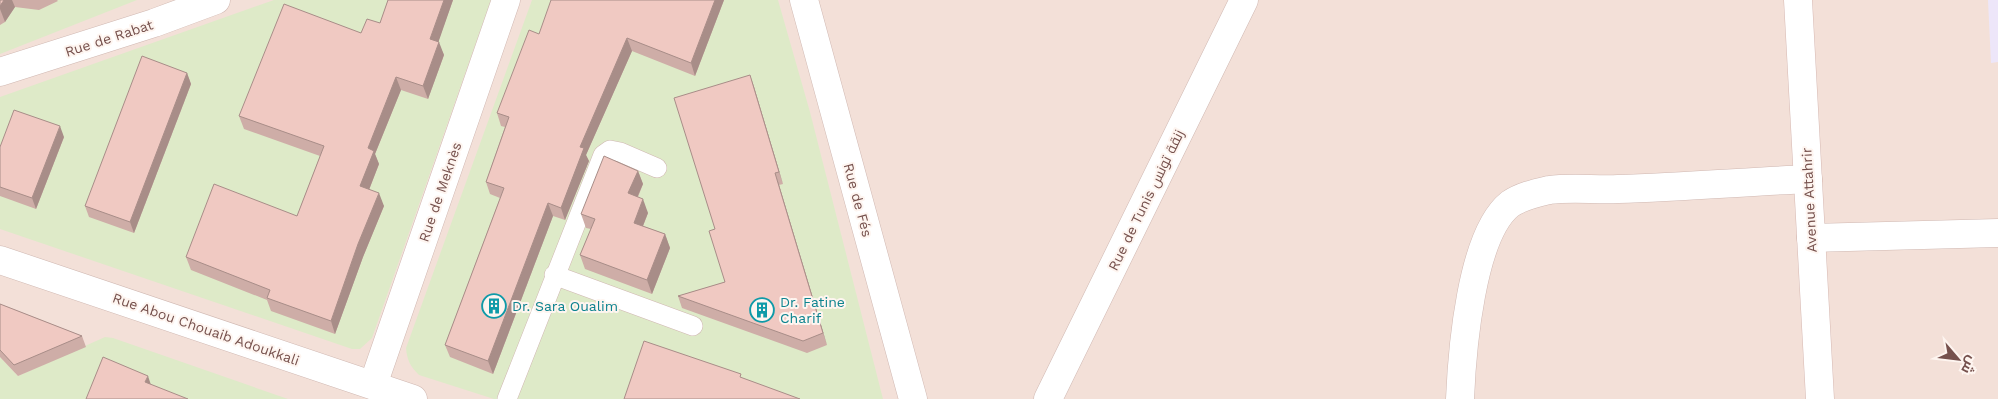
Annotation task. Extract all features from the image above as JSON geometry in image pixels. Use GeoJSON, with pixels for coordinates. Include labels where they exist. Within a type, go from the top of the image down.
{"type":"FeatureCollection","features":[{"type":"Feature","properties":{"kind":"street","name":"Rue de Rabat"},"geometry":{"type":"LineString","coordinates":[[0,72],[154,23],[216,0]]}},
{"type":"Feature","properties":{"kind":"street","name":"Rue de Meknès"},"geometry":{"type":"LineString","coordinates":[[373,385],[506,0]]}},
{"type":"Feature","properties":{"kind":"street","name":"Rue de Fés"},"geometry":{"type":"LineString","coordinates":[[804,0],[912,399]]}},
{"type":"Feature","properties":{"kind":"street","name":"Rue de Tunis زنقة تونس"},"geometry":{"type":"LineString","coordinates":[[1048,399],[1244,0]]}},
{"type":"Feature","properties":{"kind":"street","name":"Avenue Attahrir"},"geometry":{"type":"LineString","coordinates":[[1798,0],[1820,399]]}},
{"type":"Feature","properties":{"kind":"street"},"geometry":{"type":"LineString","coordinates":[[1460,399],[1461,370],[1480,256],[1496,220],[1509,205],[1523,196],[1551,190],[1617,189],[1808,179]]}},
{"type":"Feature","properties":{"kind":"street"},"geometry":{"type":"LineString","coordinates":[[1811,238],[1998,233]]}},
{"type":"Feature","properties":{"kind":"street","name":"Rue Abou Chouaib Adoukkali"},"geometry":{"type":"LineString","coordinates":[[0,260],[413,399]]}},
{"type":"Feature","properties":{"kind":"lane"},"geometry":{"type":"LineString","coordinates":[[507,399],[602,155],[610,150],[620,152],[657,168]]}},
{"type":"Feature","properties":{"kind":"lane"},"geometry":{"type":"LineString","coordinates":[[554,275],[693,326]]}},
{"type":"Feature","properties":{"kind":"shaded area"},"geometry":{"type":"Polygon","coordinates":[[[0,0],[1998,0],[1998,399],[0,399],[0,0]]]}},
{"type":"Feature","properties":{"kind":"shaded area"},"geometry":{"type":"Polygon","coordinates":[[[1988,0],[1998,0],[1998,62],[1991,63],[1988,0]]]}},
{"type":"Feature","properties":{"kind":"green space"},"geometry":{"type":"Polygon","coordinates":[[[0,0],[137,0],[0,54],[0,0]]]}},
{"type":"Feature","properties":{"kind":"green space"},"geometry":{"type":"Polygon","coordinates":[[[274,0],[491,0],[372,338],[360,349],[352,349],[0,229],[0,97],[274,0]]]}},
{"type":"Feature","properties":{"kind":"green space"},"geometry":{"type":"Polygon","coordinates":[[[532,0],[778,0],[810,112],[883,399],[494,399],[419,375],[416,372],[407,356],[406,348],[532,0]]]}},
{"type":"Feature","properties":{"kind":"green space"},"geometry":{"type":"Polygon","coordinates":[[[105,337],[113,338],[288,399],[0,399],[0,357],[18,376],[105,337]]]}},
{"type":"Feature","properties":{"kind":"building"},"geometry":{"type":"Polygon","coordinates":[[[388,0],[444,0],[430,39],[439,42],[423,86],[396,77],[368,148],[374,151],[360,186],[379,193],[358,244],[331,321],[267,298],[270,290],[186,257],[214,184],[297,216],[324,146],[239,116],[284,4],[361,33],[367,19],[380,23],[388,0]]]}},
{"type":"Feature","properties":{"kind":"building"},"geometry":{"type":"Polygon","coordinates":[[[551,0],[715,0],[691,63],[627,38],[580,147],[584,148],[561,208],[548,203],[488,361],[445,345],[504,188],[486,182],[509,117],[497,113],[529,30],[539,34],[551,0]]]}},
{"type":"Feature","properties":{"kind":"building"},"geometry":{"type":"Polygon","coordinates":[[[142,56],[187,73],[130,222],[85,206],[142,56]]]}},
{"type":"Feature","properties":{"kind":"building"},"geometry":{"type":"Polygon","coordinates":[[[750,75],[779,172],[775,173],[823,333],[803,341],[678,296],[725,282],[709,231],[715,229],[674,98],[750,75]]]}},
{"type":"Feature","properties":{"kind":"building"},"geometry":{"type":"Polygon","coordinates":[[[14,110],[60,126],[32,198],[0,187],[0,147],[14,110]]]}},
{"type":"Feature","properties":{"kind":"building"},"geometry":{"type":"Polygon","coordinates":[[[604,156],[638,171],[628,193],[643,199],[634,223],[665,234],[647,280],[580,255],[595,219],[581,214],[604,156]]]}},
{"type":"Feature","properties":{"kind":"building"},"geometry":{"type":"Polygon","coordinates":[[[0,304],[82,336],[14,365],[0,350],[0,304]]]}},
{"type":"Feature","properties":{"kind":"building"},"geometry":{"type":"Polygon","coordinates":[[[644,341],[741,374],[740,377],[800,399],[624,399],[644,341]]]}},
{"type":"Feature","properties":{"kind":"building"},"geometry":{"type":"Polygon","coordinates":[[[103,357],[148,376],[145,382],[188,399],[86,399],[103,357]]]}},
{"type":"Feature","properties":{"kind":"place","name":"Dr. Sara Oualim"},"geometry":{"type":"Point","coordinates":[494,306]}},
{"type":"Feature","properties":{"kind":"place","name":"Dr. Fatine Charif"},"geometry":{"type":"Point","coordinates":[762,310]}}]}
